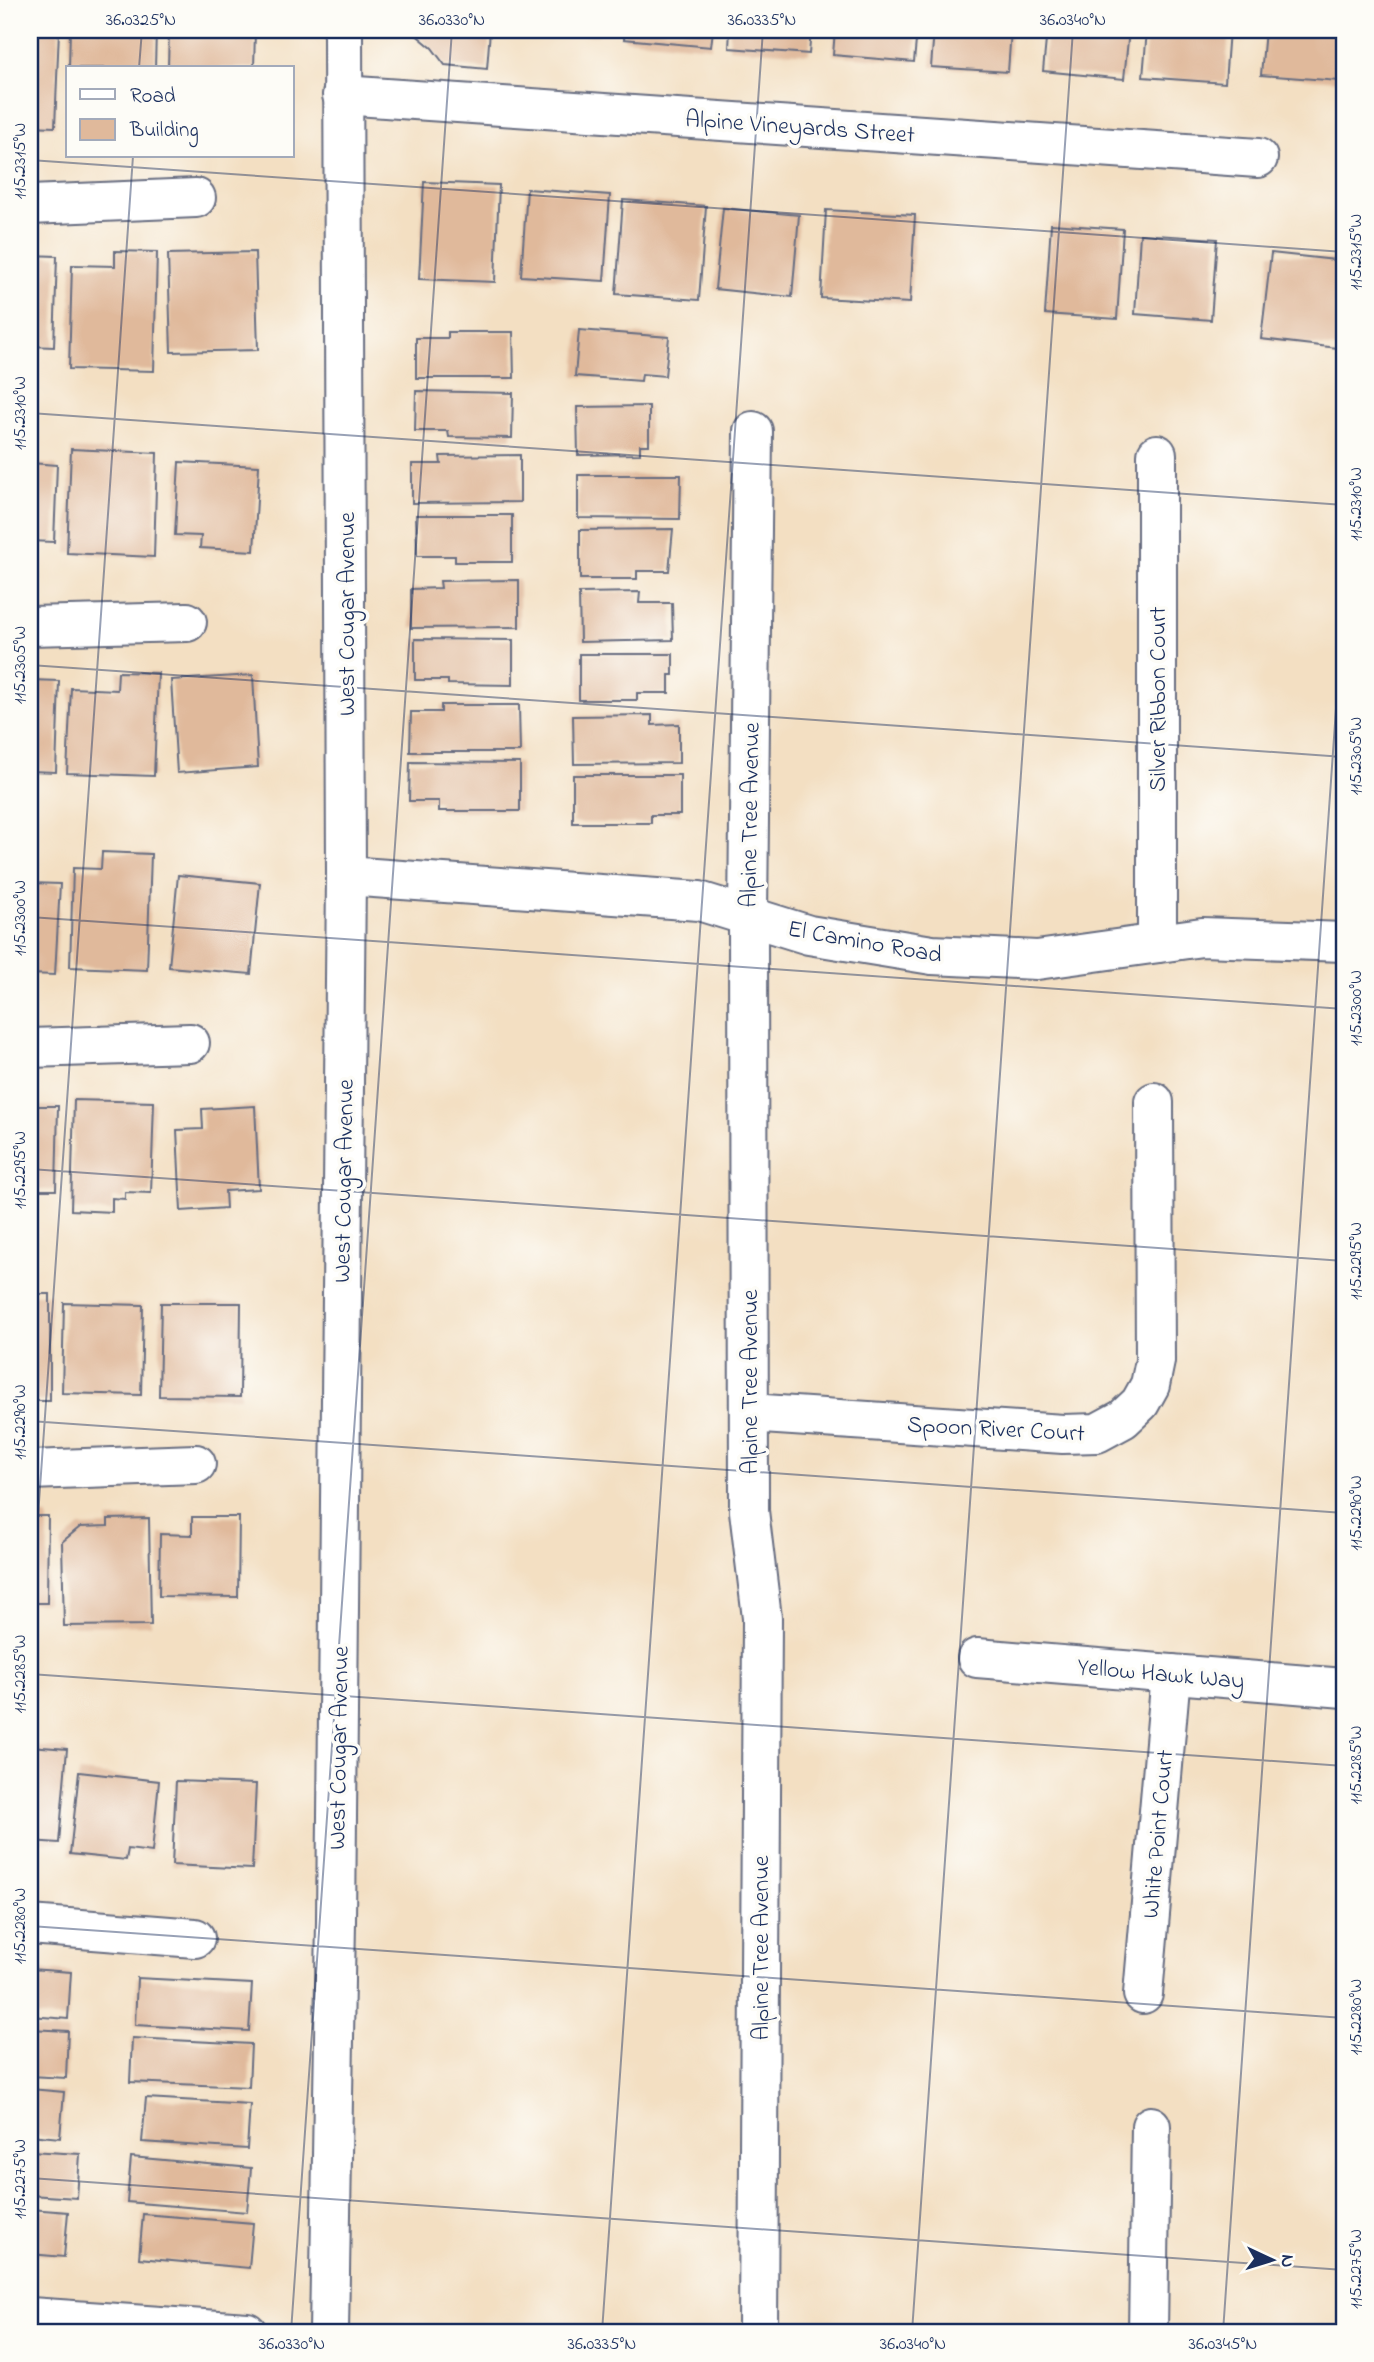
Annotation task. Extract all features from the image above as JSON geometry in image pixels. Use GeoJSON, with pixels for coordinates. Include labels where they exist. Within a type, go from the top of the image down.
{"type":"FeatureCollection","features":[{"type":"Feature","properties":{"kind":"street","name":"West Cougar Avenue"},"geometry":{"type":"LineString","coordinates":[[329,2332],[337,1893],[346,876],[342,30]]}},
{"type":"Feature","properties":{"kind":"street","name":"Alpine Vineyards Street"},"geometry":{"type":"LineString","coordinates":[[342,94],[1258,158]]}},
{"type":"Feature","properties":{"kind":"street"},"geometry":{"type":"LineString","coordinates":[[30,205],[196,198]]}},
{"type":"Feature","properties":{"kind":"street","name":"Alpine Tree Avenue"},"geometry":{"type":"LineString","coordinates":[[753,431],[748,916],[749,1511],[762,1618],[758,2332]]}},
{"type":"Feature","properties":{"kind":"street","name":"Silver Ribbon Court"},"geometry":{"type":"LineString","coordinates":[[1157,454],[1157,943]]}},
{"type":"Feature","properties":{"kind":"street"},"geometry":{"type":"LineString","coordinates":[[30,626],[187,622]]}},
{"type":"Feature","properties":{"kind":"street","name":"El Camino Road"},"geometry":{"type":"LineString","coordinates":[[346,876],[699,901],[809,935],[932,956],[1037,960],[1202,937],[1344,942]]}},
{"type":"Feature","properties":{"kind":"street"},"geometry":{"type":"LineString","coordinates":[[30,1048],[190,1043]]}},
{"type":"Feature","properties":{"kind":"street","name":"Spoon River Court"},"geometry":{"type":"LineString","coordinates":[[749,1413],[1063,1434],[1097,1433],[1123,1419],[1140,1403],[1150,1385],[1155,1361],[1154,1102]]}},
{"type":"Feature","properties":{"kind":"street"},"geometry":{"type":"LineString","coordinates":[[30,1470],[196,1464]]}},
{"type":"Feature","properties":{"kind":"street","name":"Yellow Hawk Way"},"geometry":{"type":"LineString","coordinates":[[977,1658],[1344,1688]]}},
{"type":"Feature","properties":{"kind":"street","name":"White Point Court"},"geometry":{"type":"LineString","coordinates":[[1143,1994],[1171,1674]]}},
{"type":"Feature","properties":{"kind":"street"},"geometry":{"type":"LineString","coordinates":[[30,1925],[195,1938]]}},
{"type":"Feature","properties":{"kind":"street"},"geometry":{"type":"LineString","coordinates":[[1148,2332],[1152,2126]]}},
{"type":"Feature","properties":{"kind":"street"},"geometry":{"type":"LineString","coordinates":[[30,2317],[247,2332]]}},
{"type":"Feature","properties":{"kind":"building"},"geometry":{"type":"Polygon","coordinates":[[[30,30],[59,30],[55,127],[30,126],[30,30]]]}},
{"type":"Feature","properties":{"kind":"building"},"geometry":{"type":"Polygon","coordinates":[[[70,30],[156,30],[155,66],[69,66],[70,30]]]}},
{"type":"Feature","properties":{"kind":"building"},"geometry":{"type":"Polygon","coordinates":[[[169,30],[255,31],[254,66],[168,66],[169,30]]]}},
{"type":"Feature","properties":{"kind":"building"},"geometry":{"type":"Polygon","coordinates":[[[414,30],[490,30],[487,69],[445,65],[414,30]]]}},
{"type":"Feature","properties":{"kind":"building"},"geometry":{"type":"Polygon","coordinates":[[[536,30],[599,30],[598,35],[536,30]]]}},
{"type":"Feature","properties":{"kind":"building"},"geometry":{"type":"Polygon","coordinates":[[[625,30],[713,30],[711,47],[624,39],[625,30]]]}},
{"type":"Feature","properties":{"kind":"building"},"geometry":{"type":"Polygon","coordinates":[[[730,30],[811,30],[809,54],[729,48],[730,30]]]}},
{"type":"Feature","properties":{"kind":"building"},"geometry":{"type":"Polygon","coordinates":[[[835,30],[917,30],[914,62],[833,55],[835,30]]]}},
{"type":"Feature","properties":{"kind":"building"},"geometry":{"type":"Polygon","coordinates":[[[934,30],[1011,30],[1008,72],[931,67],[934,30]]]}},
{"type":"Feature","properties":{"kind":"building"},"geometry":{"type":"Polygon","coordinates":[[[1047,30],[1129,30],[1124,79],[1043,71],[1047,30]]]}},
{"type":"Feature","properties":{"kind":"building"},"geometry":{"type":"Polygon","coordinates":[[[1147,30],[1229,30],[1225,83],[1143,77],[1147,30]]]}},
{"type":"Feature","properties":{"kind":"building"},"geometry":{"type":"Polygon","coordinates":[[[1265,30],[1343,30],[1339,81],[1261,75],[1265,30]]]}},
{"type":"Feature","properties":{"kind":"building"},"geometry":{"type":"Polygon","coordinates":[[[424,182],[499,185],[495,282],[419,279],[424,182]]]}},
{"type":"Feature","properties":{"kind":"building"},"geometry":{"type":"Polygon","coordinates":[[[527,189],[610,195],[604,281],[521,276],[527,189]]]}},
{"type":"Feature","properties":{"kind":"building"},"geometry":{"type":"Polygon","coordinates":[[[623,200],[706,206],[699,300],[616,294],[623,200]]]}},
{"type":"Feature","properties":{"kind":"building"},"geometry":{"type":"Polygon","coordinates":[[[723,208],[799,215],[792,297],[715,289],[723,208]]]}},
{"type":"Feature","properties":{"kind":"building"},"geometry":{"type":"Polygon","coordinates":[[[826,210],[915,215],[910,303],[821,298],[826,210]]]}},
{"type":"Feature","properties":{"kind":"building"},"geometry":{"type":"Polygon","coordinates":[[[1051,224],[1123,229],[1117,319],[1045,314],[1051,224]]]}},
{"type":"Feature","properties":{"kind":"building"},"geometry":{"type":"Polygon","coordinates":[[[1140,234],[1217,239],[1211,320],[1135,314],[1140,234]]]}},
{"type":"Feature","properties":{"kind":"building"},"geometry":{"type":"Polygon","coordinates":[[[115,251],[157,252],[154,371],[69,369],[72,265],[115,266],[115,251]]]}},
{"type":"Feature","properties":{"kind":"building"},"geometry":{"type":"Polygon","coordinates":[[[255,252],[258,350],[171,352],[168,254],[255,252]]]}},
{"type":"Feature","properties":{"kind":"building"},"geometry":{"type":"Polygon","coordinates":[[[1271,253],[1344,261],[1337,348],[1261,339],[1271,253]]]}},
{"type":"Feature","properties":{"kind":"building"},"geometry":{"type":"Polygon","coordinates":[[[30,255],[57,256],[54,347],[30,346],[30,255]]]}},
{"type":"Feature","properties":{"kind":"building"},"geometry":{"type":"Polygon","coordinates":[[[579,330],[669,337],[665,376],[642,374],[641,381],[575,376],[579,330]]]}},
{"type":"Feature","properties":{"kind":"building"},"geometry":{"type":"Polygon","coordinates":[[[448,332],[513,332],[514,378],[416,378],[416,338],[448,338],[448,332]]]}},
{"type":"Feature","properties":{"kind":"building"},"geometry":{"type":"Polygon","coordinates":[[[416,391],[513,393],[512,438],[449,437],[448,431],[415,431],[416,391]]]}},
{"type":"Feature","properties":{"kind":"building"},"geometry":{"type":"Polygon","coordinates":[[[649,406],[649,445],[640,445],[640,454],[578,455],[577,407],[649,406]]]}},
{"type":"Feature","properties":{"kind":"building"},"geometry":{"type":"Polygon","coordinates":[[[71,449],[157,453],[154,557],[67,553],[71,449]]]}},
{"type":"Feature","properties":{"kind":"building"},"geometry":{"type":"Polygon","coordinates":[[[520,455],[520,502],[412,503],[412,464],[441,464],[440,456],[520,455]]]}},
{"type":"Feature","properties":{"kind":"building"},"geometry":{"type":"Polygon","coordinates":[[[179,462],[259,466],[254,551],[200,548],[201,536],[175,535],[179,462]]]}},
{"type":"Feature","properties":{"kind":"building"},"geometry":{"type":"Polygon","coordinates":[[[30,463],[57,465],[54,542],[30,541],[30,463]]]}},
{"type":"Feature","properties":{"kind":"building"},"geometry":{"type":"Polygon","coordinates":[[[578,475],[681,475],[680,519],[578,518],[578,475]]]}},
{"type":"Feature","properties":{"kind":"building"},"geometry":{"type":"Polygon","coordinates":[[[416,515],[512,515],[512,562],[455,562],[455,556],[417,556],[416,515]]]}},
{"type":"Feature","properties":{"kind":"building"},"geometry":{"type":"Polygon","coordinates":[[[673,529],[669,571],[637,571],[637,579],[580,579],[580,530],[673,529]]]}},
{"type":"Feature","properties":{"kind":"building"},"geometry":{"type":"Polygon","coordinates":[[[519,580],[519,627],[411,628],[411,589],[441,588],[440,581],[519,580]]]}},
{"type":"Feature","properties":{"kind":"building"},"geometry":{"type":"Polygon","coordinates":[[[640,592],[639,603],[672,603],[673,640],[580,642],[579,593],[640,592]]]}},
{"type":"Feature","properties":{"kind":"building"},"geometry":{"type":"Polygon","coordinates":[[[415,639],[513,640],[513,685],[448,684],[448,680],[415,680],[415,639]]]}},
{"type":"Feature","properties":{"kind":"building"},"geometry":{"type":"Polygon","coordinates":[[[579,654],[673,654],[673,675],[669,675],[669,693],[637,693],[637,700],[579,700],[579,654]]]}},
{"type":"Feature","properties":{"kind":"building"},"geometry":{"type":"Polygon","coordinates":[[[118,672],[158,673],[154,776],[67,773],[71,688],[117,690],[118,672]]]}},
{"type":"Feature","properties":{"kind":"building"},"geometry":{"type":"Polygon","coordinates":[[[253,675],[258,767],[177,773],[171,680],[253,675]]]}},
{"type":"Feature","properties":{"kind":"building"},"geometry":{"type":"Polygon","coordinates":[[[30,680],[59,681],[56,772],[30,771],[30,680]]]}},
{"type":"Feature","properties":{"kind":"building"},"geometry":{"type":"Polygon","coordinates":[[[441,705],[519,705],[520,752],[410,752],[411,712],[441,712],[441,705]]]}},
{"type":"Feature","properties":{"kind":"building"},"geometry":{"type":"Polygon","coordinates":[[[652,715],[652,725],[679,724],[679,763],[574,764],[573,716],[652,715]]]}},
{"type":"Feature","properties":{"kind":"building"},"geometry":{"type":"Polygon","coordinates":[[[410,762],[520,763],[520,811],[439,811],[439,801],[409,801],[410,762]]]}},
{"type":"Feature","properties":{"kind":"building"},"geometry":{"type":"Polygon","coordinates":[[[573,775],[680,775],[680,815],[651,815],[651,823],[573,823],[573,775]]]}},
{"type":"Feature","properties":{"kind":"building"},"geometry":{"type":"Polygon","coordinates":[[[102,852],[151,854],[147,970],[70,967],[73,868],[101,869],[102,852]]]}},
{"type":"Feature","properties":{"kind":"building"},"geometry":{"type":"Polygon","coordinates":[[[178,875],[260,883],[251,974],[169,967],[178,875]]]}},
{"type":"Feature","properties":{"kind":"building"},"geometry":{"type":"Polygon","coordinates":[[[30,883],[60,884],[55,975],[30,974],[30,883]]]}},
{"type":"Feature","properties":{"kind":"building"},"geometry":{"type":"Polygon","coordinates":[[[74,1100],[154,1102],[151,1193],[125,1192],[125,1199],[112,1198],[112,1212],[71,1210],[74,1100]]]}},
{"type":"Feature","properties":{"kind":"building"},"geometry":{"type":"Polygon","coordinates":[[[30,1106],[58,1106],[56,1190],[30,1190],[30,1106]]]}},
{"type":"Feature","properties":{"kind":"building"},"geometry":{"type":"Polygon","coordinates":[[[255,1106],[259,1189],[225,1191],[226,1208],[181,1211],[177,1130],[203,1129],[202,1109],[255,1106]]]}},
{"type":"Feature","properties":{"kind":"building"},"geometry":{"type":"Polygon","coordinates":[[[30,1294],[50,1294],[50,1401],[30,1401],[30,1294]]]}},
{"type":"Feature","properties":{"kind":"building"},"geometry":{"type":"Polygon","coordinates":[[[64,1303],[143,1305],[141,1395],[62,1393],[64,1303]]]}},
{"type":"Feature","properties":{"kind":"building"},"geometry":{"type":"Polygon","coordinates":[[[161,1303],[241,1303],[240,1397],[159,1396],[161,1303]]]}},
{"type":"Feature","properties":{"kind":"building"},"geometry":{"type":"Polygon","coordinates":[[[30,1516],[48,1516],[47,1603],[30,1603],[30,1516]]]}},
{"type":"Feature","properties":{"kind":"building"},"geometry":{"type":"Polygon","coordinates":[[[192,1517],[239,1517],[238,1597],[159,1596],[160,1534],[192,1535],[192,1517]]]}},
{"type":"Feature","properties":{"kind":"building"},"geometry":{"type":"Polygon","coordinates":[[[149,1518],[151,1625],[64,1626],[62,1542],[80,1527],[108,1526],[108,1519],[149,1518]]]}},
{"type":"Feature","properties":{"kind":"building"},"geometry":{"type":"Polygon","coordinates":[[[30,1746],[67,1749],[59,1843],[30,1841],[30,1746]]]}},
{"type":"Feature","properties":{"kind":"building"},"geometry":{"type":"Polygon","coordinates":[[[79,1772],[159,1781],[152,1852],[128,1849],[126,1860],[70,1854],[79,1772]]]}},
{"type":"Feature","properties":{"kind":"building"},"geometry":{"type":"Polygon","coordinates":[[[176,1781],[256,1784],[252,1869],[172,1865],[176,1781]]]}},
{"type":"Feature","properties":{"kind":"building"},"geometry":{"type":"Polygon","coordinates":[[[30,1969],[71,1972],[68,2019],[30,2016],[30,1969]]]}},
{"type":"Feature","properties":{"kind":"building"},"geometry":{"type":"Polygon","coordinates":[[[137,1978],[252,1984],[249,2031],[135,2025],[137,1978]]]}},
{"type":"Feature","properties":{"kind":"building"},"geometry":{"type":"Polygon","coordinates":[[[30,2029],[68,2031],[66,2078],[30,2076],[30,2029]]]}},
{"type":"Feature","properties":{"kind":"building"},"geometry":{"type":"Polygon","coordinates":[[[132,2038],[251,2044],[249,2087],[130,2082],[132,2038]]]}},
{"type":"Feature","properties":{"kind":"building"},"geometry":{"type":"Polygon","coordinates":[[[30,2089],[64,2092],[60,2138],[30,2135],[30,2089]]]}},
{"type":"Feature","properties":{"kind":"building"},"geometry":{"type":"Polygon","coordinates":[[[146,2098],[250,2104],[247,2149],[142,2142],[146,2098]]]}},
{"type":"Feature","properties":{"kind":"building"},"geometry":{"type":"Polygon","coordinates":[[[30,2151],[80,2154],[77,2198],[30,2195],[30,2151]]]}},
{"type":"Feature","properties":{"kind":"building"},"geometry":{"type":"Polygon","coordinates":[[[131,2157],[251,2168],[247,2212],[127,2202],[131,2157]]]}},
{"type":"Feature","properties":{"kind":"building"},"geometry":{"type":"Polygon","coordinates":[[[30,2209],[68,2212],[64,2257],[30,2254],[30,2209]]]}},
{"type":"Feature","properties":{"kind":"building"},"geometry":{"type":"Polygon","coordinates":[[[143,2214],[253,2223],[249,2268],[139,2258],[143,2214]]]}}]}
